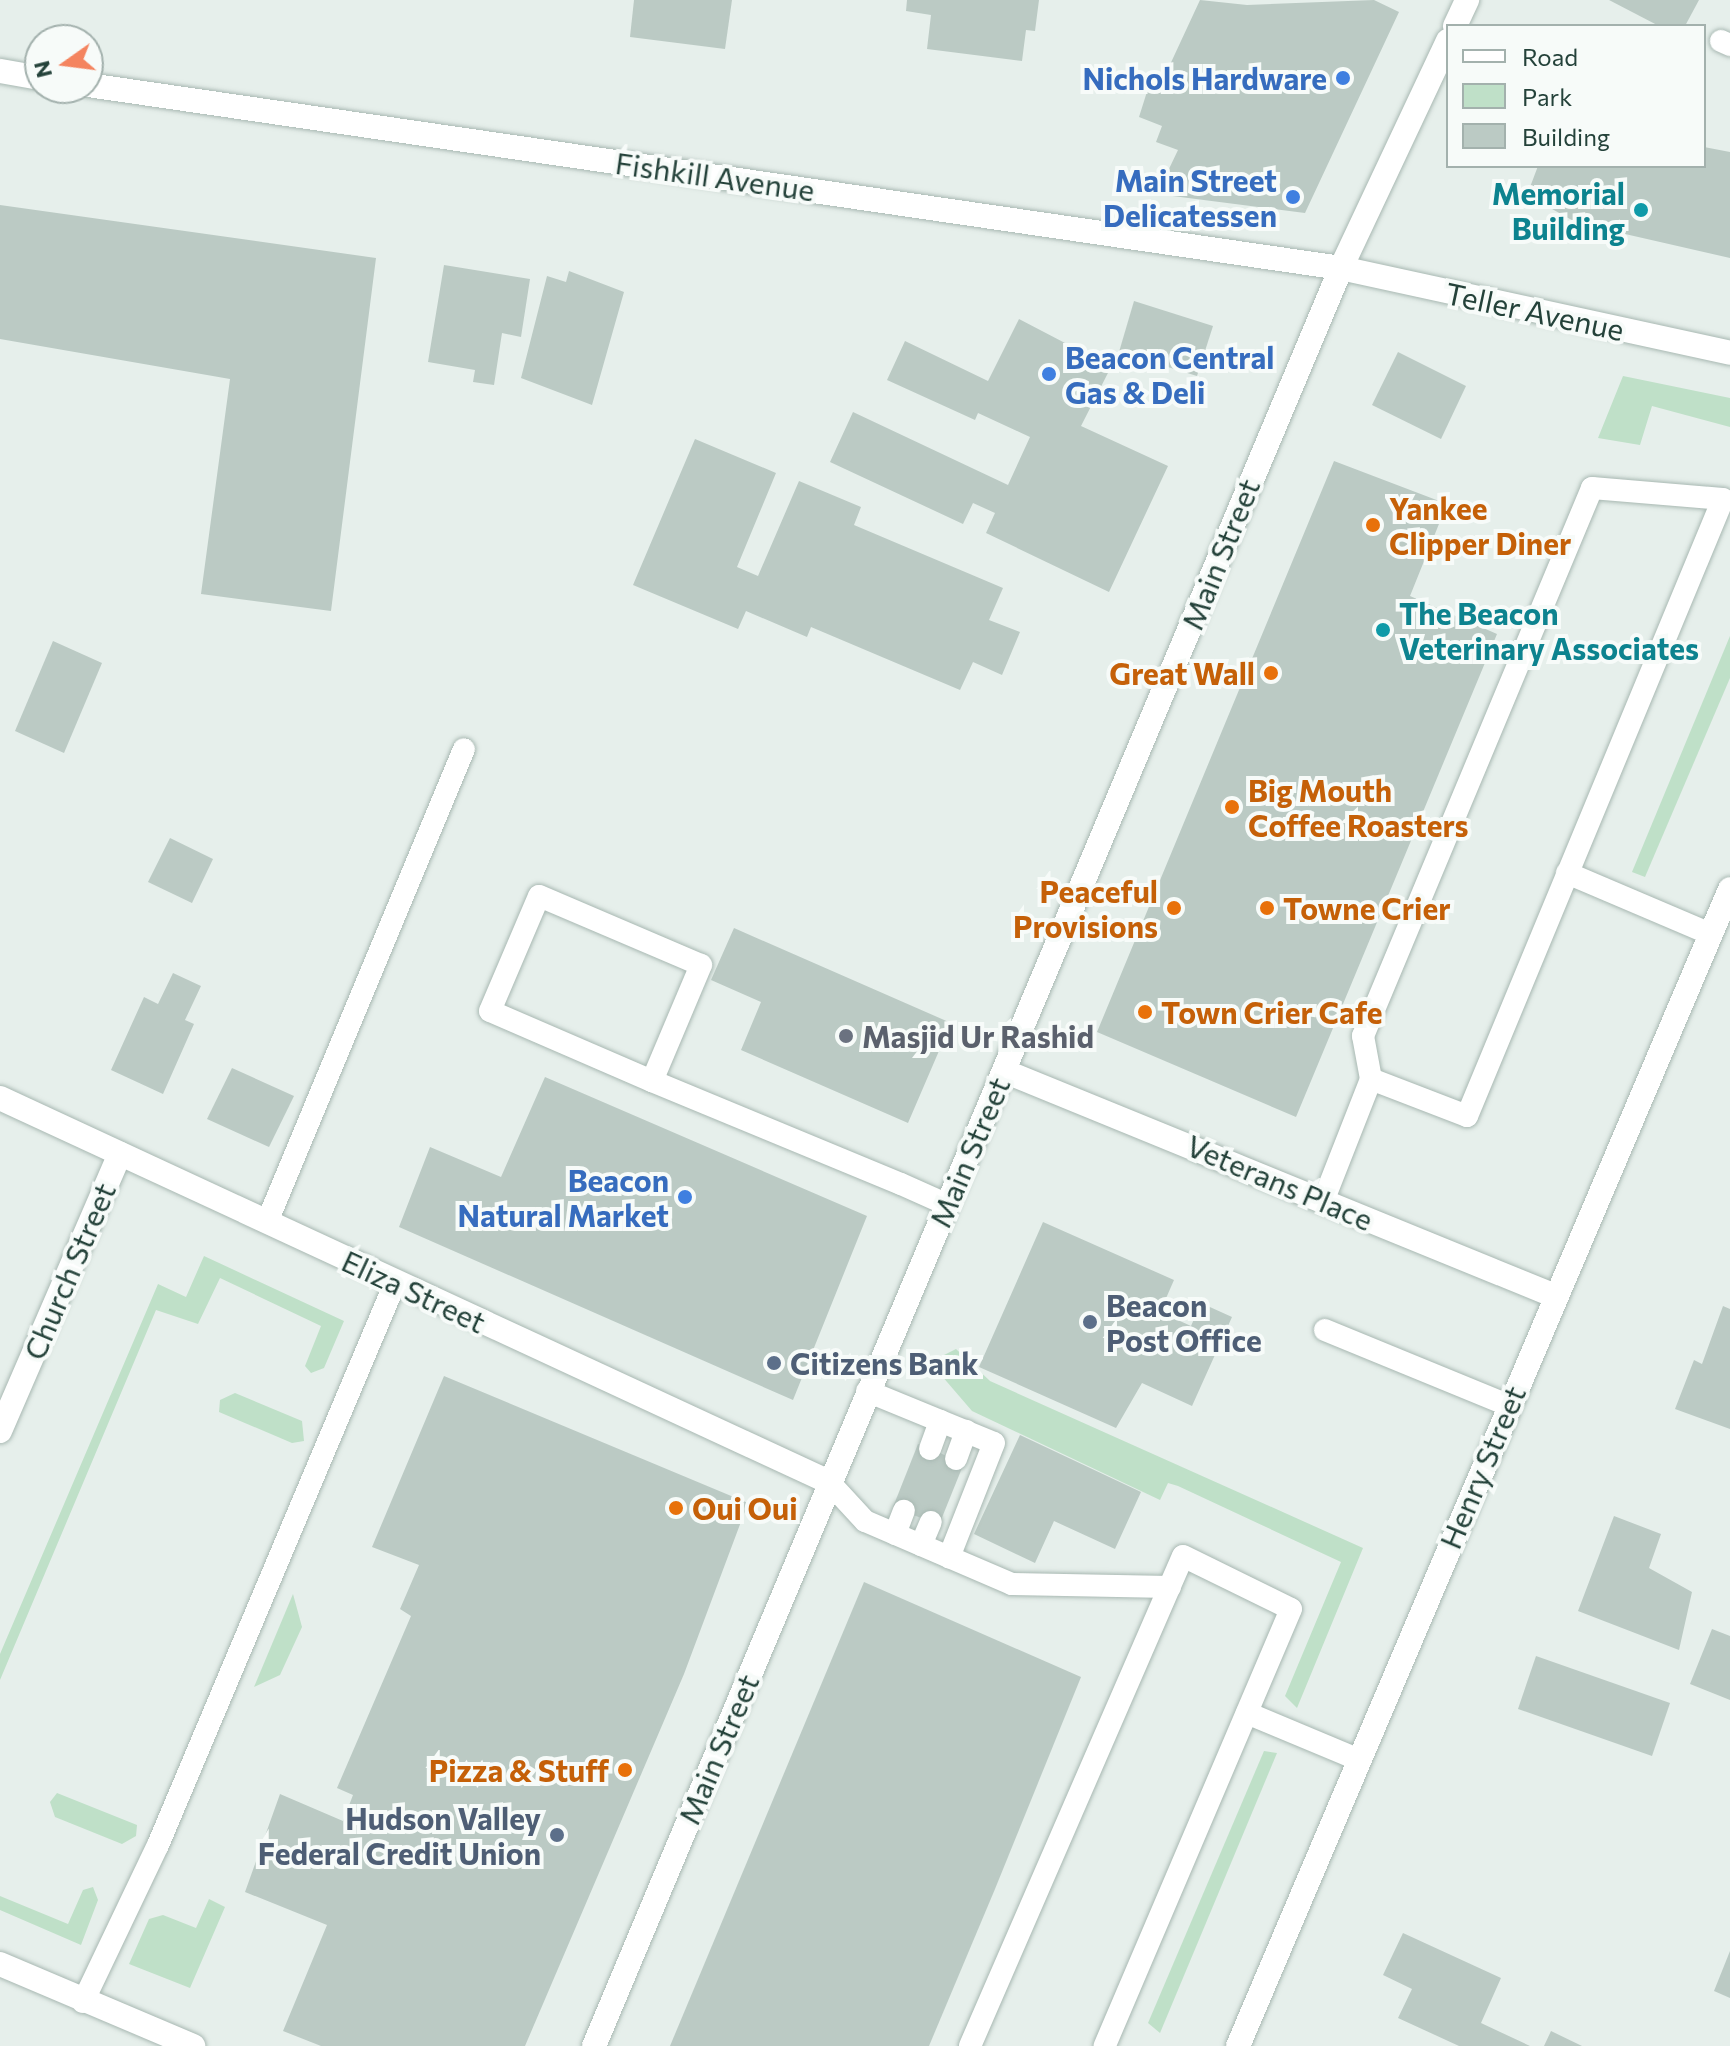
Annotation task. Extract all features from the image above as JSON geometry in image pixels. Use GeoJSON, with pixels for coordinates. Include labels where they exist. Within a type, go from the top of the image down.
{"type":"FeatureCollection","features":[{"type":"Feature","properties":{"kind":"street"},"geometry":{"type":"LineString","coordinates":[[1456,24],[1467,0]]}},
{"type":"Feature","properties":{"kind":"street","name":"Main Street"},"geometry":{"type":"LineString","coordinates":[[594,2046],[1341,268],[1446,45]]}},
{"type":"Feature","properties":{"kind":"street"},"geometry":{"type":"LineString","coordinates":[[0,71],[24,75]]}},
{"type":"Feature","properties":{"kind":"street","name":"Fishkill Avenue"},"geometry":{"type":"LineString","coordinates":[[104,87],[1341,268]]}},
{"type":"Feature","properties":{"kind":"street","name":"Teller Avenue"},"geometry":{"type":"LineString","coordinates":[[1341,268],[1730,353]]}},
{"type":"Feature","properties":{"kind":"street","name":"Henry Street"},"geometry":{"type":"LineString","coordinates":[[1238,2046],[1357,1759],[1730,889]]}},
{"type":"Feature","properties":{"kind":"street","name":"Veterans Place"},"geometry":{"type":"LineString","coordinates":[[1004,1071],[1324,1199],[1555,1296]]}},
{"type":"Feature","properties":{"kind":"street","name":"Eliza Street"},"geometry":{"type":"LineString","coordinates":[[0,1098],[829,1482]]}},
{"type":"Feature","properties":{"kind":"street","name":"Church Street"},"geometry":{"type":"LineString","coordinates":[[0,1431],[120,1154]]}},
{"type":"Feature","properties":{"kind":"street"},"geometry":{"type":"LineString","coordinates":[[0,1964],[83,2002],[193,2046]]}},
{"type":"Feature","properties":{"kind":"lane"},"geometry":{"type":"LineString","coordinates":[[1324,1199],[1371,1079],[1363,1036],[1592,488],[1723,499],[1467,1116],[1371,1079]]}},
{"type":"Feature","properties":{"kind":"lane"},"geometry":{"type":"LineString","coordinates":[[267,1222],[464,749]]}},
{"type":"Feature","properties":{"kind":"lane"},"geometry":{"type":"LineString","coordinates":[[1567,873],[1711,934]]}},
{"type":"Feature","properties":{"kind":"lane"},"geometry":{"type":"LineString","coordinates":[[652,1081],[701,965],[539,896],[490,1011],[652,1081],[946,1204]]}},
{"type":"Feature","properties":{"kind":"lane"},"geometry":{"type":"LineString","coordinates":[[83,2002],[158,1845],[395,1283]]}},
{"type":"Feature","properties":{"kind":"lane"},"geometry":{"type":"LineString","coordinates":[[1325,1330],[1508,1405]]}},
{"type":"Feature","properties":{"kind":"lane"},"geometry":{"type":"LineString","coordinates":[[867,1391],[994,1443],[949,1557]]}},
{"type":"Feature","properties":{"kind":"lane"},"geometry":{"type":"LineString","coordinates":[[930,1449],[940,1421]]}},
{"type":"Feature","properties":{"kind":"lane"},"geometry":{"type":"LineString","coordinates":[[956,1459],[966,1431]]}},
{"type":"Feature","properties":{"kind":"lane"},"geometry":{"type":"LineString","coordinates":[[829,1482],[865,1521],[1012,1584],[1170,1587]]}},
{"type":"Feature","properties":{"kind":"lane"},"geometry":{"type":"LineString","coordinates":[[895,1534],[904,1511]]}},
{"type":"Feature","properties":{"kind":"lane"},"geometry":{"type":"LineString","coordinates":[[921,1545],[931,1522]]}},
{"type":"Feature","properties":{"kind":"lane"},"geometry":{"type":"LineString","coordinates":[[970,2046],[1183,1556],[1291,1609],[1112,2044]]}},
{"type":"Feature","properties":{"kind":"lane"},"geometry":{"type":"LineString","coordinates":[[1247,1713],[1357,1759]]}},
{"type":"Feature","properties":{"kind":"green space"},"geometry":{"type":"Polygon","coordinates":[[[1623,376],[1730,398],[1730,427],[1652,406],[1640,445],[1598,438],[1623,376]]]}},
{"type":"Feature","properties":{"kind":"green space"},"geometry":{"type":"Polygon","coordinates":[[[1730,636],[1730,678],[1645,877],[1632,872],[1730,636]]]}},
{"type":"Feature","properties":{"kind":"green space"},"geometry":{"type":"Polygon","coordinates":[[[204,1256],[344,1321],[324,1368],[311,1373],[305,1366],[321,1326],[220,1278],[198,1324],[156,1310],[0,1680],[0,1654],[158,1284],[186,1297],[204,1256]]]}},
{"type":"Feature","properties":{"kind":"green space"},"geometry":{"type":"Polygon","coordinates":[[[956,1349],[990,1381],[1363,1548],[1297,1708],[1285,1696],[1341,1562],[1178,1486],[1168,1483],[1160,1500],[972,1411],[935,1368],[940,1357],[956,1349]]]}},
{"type":"Feature","properties":{"kind":"green space"},"geometry":{"type":"Polygon","coordinates":[[[235,1393],[302,1421],[304,1441],[292,1443],[219,1412],[220,1400],[235,1393]]]}},
{"type":"Feature","properties":{"kind":"green space"},"geometry":{"type":"Polygon","coordinates":[[[293,1594],[302,1627],[280,1675],[254,1687],[293,1594]]]}},
{"type":"Feature","properties":{"kind":"green space"},"geometry":{"type":"Polygon","coordinates":[[[1264,1751],[1277,1753],[1160,2033],[1148,2023],[1264,1751]]]}},
{"type":"Feature","properties":{"kind":"green space"},"geometry":{"type":"Polygon","coordinates":[[[57,1793],[137,1825],[136,1836],[122,1844],[55,1817],[50,1802],[57,1793]]]}},
{"type":"Feature","properties":{"kind":"green space"},"geometry":{"type":"Polygon","coordinates":[[[93,1887],[98,1900],[81,1945],[0,1910],[0,1896],[68,1924],[83,1890],[93,1887]]]}},
{"type":"Feature","properties":{"kind":"green space"},"geometry":{"type":"Polygon","coordinates":[[[209,1899],[225,1907],[190,1988],[129,1964],[149,1919],[163,1915],[196,1928],[209,1899]]]}},
{"type":"Feature","properties":{"kind":"building"},"geometry":{"type":"Polygon","coordinates":[[[634,0],[732,0],[725,49],[630,37],[634,0]]]}},
{"type":"Feature","properties":{"kind":"building"},"geometry":{"type":"Polygon","coordinates":[[[907,0],[1039,0],[1035,31],[1026,30],[1022,61],[927,49],[931,15],[906,11],[907,0]]]}},
{"type":"Feature","properties":{"kind":"building"},"geometry":{"type":"Polygon","coordinates":[[[1200,0],[1247,5],[1374,0],[1399,12],[1305,213],[1157,194],[1178,150],[1156,142],[1162,126],[1139,117],[1151,79],[1161,84],[1200,0]]]}},
{"type":"Feature","properties":{"kind":"building"},"geometry":{"type":"Polygon","coordinates":[[[1609,0],[1699,0],[1686,24],[1655,24],[1609,0]]]}},
{"type":"Feature","properties":{"kind":"building","name":"Memorial Building"},"geometry":{"type":"Polygon","coordinates":[[[1706,147],[1730,152],[1730,258],[1612,231],[1604,238],[1527,195],[1537,168],[1706,168],[1706,147]]]}},
{"type":"Feature","properties":{"kind":"building"},"geometry":{"type":"Polygon","coordinates":[[[0,205],[376,258],[331,611],[201,594],[230,379],[0,339],[0,205]]]}},
{"type":"Feature","properties":{"kind":"building"},"geometry":{"type":"Polygon","coordinates":[[[444,265],[530,279],[521,337],[502,333],[494,385],[473,382],[475,370],[428,362],[444,265]]]}},
{"type":"Feature","properties":{"kind":"building"},"geometry":{"type":"Polygon","coordinates":[[[569,271],[624,292],[592,405],[521,378],[547,276],[566,282],[569,271]]]}},
{"type":"Feature","properties":{"kind":"building"},"geometry":{"type":"Polygon","coordinates":[[[1134,301],[1213,326],[1197,376],[1119,352],[1134,301]]]}},
{"type":"Feature","properties":{"kind":"building"},"geometry":{"type":"Polygon","coordinates":[[[1019,319],[1111,367],[1081,426],[1168,466],[1109,592],[986,533],[995,513],[973,503],[963,524],[830,462],[853,412],[1008,485],[1030,437],[978,413],[975,420],[887,380],[905,341],[988,381],[1019,319]]]}},
{"type":"Feature","properties":{"kind":"building"},"geometry":{"type":"Polygon","coordinates":[[[1398,352],[1466,386],[1441,439],[1372,405],[1398,352]]]}},
{"type":"Feature","properties":{"kind":"building"},"geometry":{"type":"Polygon","coordinates":[[[695,439],[776,473],[737,567],[758,576],[799,481],[861,507],[854,525],[1003,588],[989,620],[1020,632],[1002,675],[973,662],[960,690],[811,627],[807,637],[746,611],[738,629],[633,585],[695,439]]]}},
{"type":"Feature","properties":{"kind":"building","name":"Towne Crier"},"geometry":{"type":"Polygon","coordinates":[[[1334,461],[1447,504],[1410,596],[1497,634],[1296,1117],[1097,1032],[1334,461]]]}},
{"type":"Feature","properties":{"kind":"building"},"geometry":{"type":"Polygon","coordinates":[[[53,641],[102,663],[64,753],[15,731],[53,641]]]}},
{"type":"Feature","properties":{"kind":"building"},"geometry":{"type":"Polygon","coordinates":[[[170,838],[213,859],[192,903],[148,882],[170,838]]]}},
{"type":"Feature","properties":{"kind":"building","name":"Masjid Ur Rashid"},"geometry":{"type":"Polygon","coordinates":[[[734,928],[951,1023],[908,1123],[741,1050],[761,1002],[711,980],[734,928]]]}},
{"type":"Feature","properties":{"kind":"building"},"geometry":{"type":"Polygon","coordinates":[[[173,973],[201,986],[185,1020],[194,1024],[163,1094],[111,1070],[144,997],[158,1004],[173,973]]]}},
{"type":"Feature","properties":{"kind":"building"},"geometry":{"type":"Polygon","coordinates":[[[232,1068],[294,1096],[269,1147],[207,1119],[232,1068]]]}},
{"type":"Feature","properties":{"kind":"building"},"geometry":{"type":"Polygon","coordinates":[[[545,1077],[867,1216],[793,1400],[399,1227],[430,1147],[501,1177],[545,1077]]]}},
{"type":"Feature","properties":{"kind":"building","name":"Beacon Post Office"},"geometry":{"type":"Polygon","coordinates":[[[1043,1222],[1174,1280],[1160,1312],[1191,1326],[1201,1303],[1232,1317],[1192,1406],[1142,1383],[1116,1428],[979,1367],[1043,1222]]]}},
{"type":"Feature","properties":{"kind":"building"},"geometry":{"type":"Polygon","coordinates":[[[1723,1306],[1730,1309],[1730,1429],[1675,1409],[1694,1360],[1702,1364],[1723,1306]]]}},
{"type":"Feature","properties":{"kind":"building"},"geometry":{"type":"Polygon","coordinates":[[[444,1376],[748,1503],[684,1674],[525,2046],[321,2046],[283,2031],[327,1925],[245,1892],[280,1794],[343,1821],[353,1795],[337,1788],[411,1616],[400,1609],[419,1565],[372,1547],[444,1376]]]}},
{"type":"Feature","properties":{"kind":"building"},"geometry":{"type":"Polygon","coordinates":[[[1020,1435],[1141,1492],[1115,1549],[1054,1521],[1035,1563],[974,1534],[1020,1435]]]}},
{"type":"Feature","properties":{"kind":"building"},"geometry":{"type":"Polygon","coordinates":[[[918,1444],[964,1463],[939,1525],[893,1507],[918,1444]]]}},
{"type":"Feature","properties":{"kind":"building"},"geometry":{"type":"Polygon","coordinates":[[[1614,1516],[1661,1534],[1649,1568],[1692,1592],[1679,1650],[1578,1611],[1614,1516]]]}},
{"type":"Feature","properties":{"kind":"building"},"geometry":{"type":"Polygon","coordinates":[[[864,1582],[1081,1677],[995,1889],[929,2046],[670,2046],[864,1582]]]}},
{"type":"Feature","properties":{"kind":"building"},"geometry":{"type":"Polygon","coordinates":[[[1712,1629],[1730,1636],[1730,1700],[1690,1684],[1712,1629]]]}},
{"type":"Feature","properties":{"kind":"building"},"geometry":{"type":"Polygon","coordinates":[[[1536,1656],[1670,1703],[1652,1756],[1518,1709],[1536,1656]]]}},
{"type":"Feature","properties":{"kind":"building"},"geometry":{"type":"Polygon","coordinates":[[[1403,1933],[1501,1978],[1481,2023],[1530,2046],[1459,2046],[1398,2018],[1412,1989],[1383,1975],[1403,1933]]]}},
{"type":"Feature","properties":{"kind":"building"},"geometry":{"type":"Polygon","coordinates":[[[1730,1951],[1730,1998],[1714,1991],[1730,1951]]]}},
{"type":"Feature","properties":{"kind":"building"},"geometry":{"type":"Polygon","coordinates":[[[1551,2031],[1582,2046],[1544,2046],[1551,2031]]]}},
{"type":"Feature","properties":{"kind":"place","name":"Nichols Hardware"},"geometry":{"type":"Point","coordinates":[1343,78]}},
{"type":"Feature","properties":{"kind":"place","name":"Main Street Delicatessen"},"geometry":{"type":"Point","coordinates":[1293,197]}},
{"type":"Feature","properties":{"kind":"place","name":"Memorial Building"},"geometry":{"type":"Point","coordinates":[1641,210]}},
{"type":"Feature","properties":{"kind":"place","name":"Beacon Central Gas & Deli"},"geometry":{"type":"Point","coordinates":[1049,374]}},
{"type":"Feature","properties":{"kind":"place","name":"Yankee Clipper Diner"},"geometry":{"type":"Point","coordinates":[1373,525]}},
{"type":"Feature","properties":{"kind":"place","name":"The Beacon Veterinary Associates"},"geometry":{"type":"Point","coordinates":[1383,630]}},
{"type":"Feature","properties":{"kind":"place","name":"Great Wall"},"geometry":{"type":"Point","coordinates":[1271,673]}},
{"type":"Feature","properties":{"kind":"place","name":"Big Mouth Coffee Roasters"},"geometry":{"type":"Point","coordinates":[1232,807]}},
{"type":"Feature","properties":{"kind":"place","name":"Peaceful Provisions"},"geometry":{"type":"Point","coordinates":[1174,908]}},
{"type":"Feature","properties":{"kind":"place","name":"Towne Crier"},"geometry":{"type":"Point","coordinates":[1267,908]}},
{"type":"Feature","properties":{"kind":"place","name":"Town Crier Cafe"},"geometry":{"type":"Point","coordinates":[1145,1012]}},
{"type":"Feature","properties":{"kind":"place","name":"Masjid Ur Rashid"},"geometry":{"type":"Point","coordinates":[846,1036]}},
{"type":"Feature","properties":{"kind":"place","name":"Beacon Natural Market"},"geometry":{"type":"Point","coordinates":[685,1197]}},
{"type":"Feature","properties":{"kind":"place","name":"Beacon Post Office"},"geometry":{"type":"Point","coordinates":[1090,1322]}},
{"type":"Feature","properties":{"kind":"place","name":"Citizens Bank"},"geometry":{"type":"Point","coordinates":[774,1363]}},
{"type":"Feature","properties":{"kind":"place","name":"Oui Oui"},"geometry":{"type":"Point","coordinates":[676,1508]}},
{"type":"Feature","properties":{"kind":"place","name":"Pizza & Stuff"},"geometry":{"type":"Point","coordinates":[625,1770]}},
{"type":"Feature","properties":{"kind":"place","name":"Hudson Valley Federal Credit Union"},"geometry":{"type":"Point","coordinates":[557,1835]}}]}
